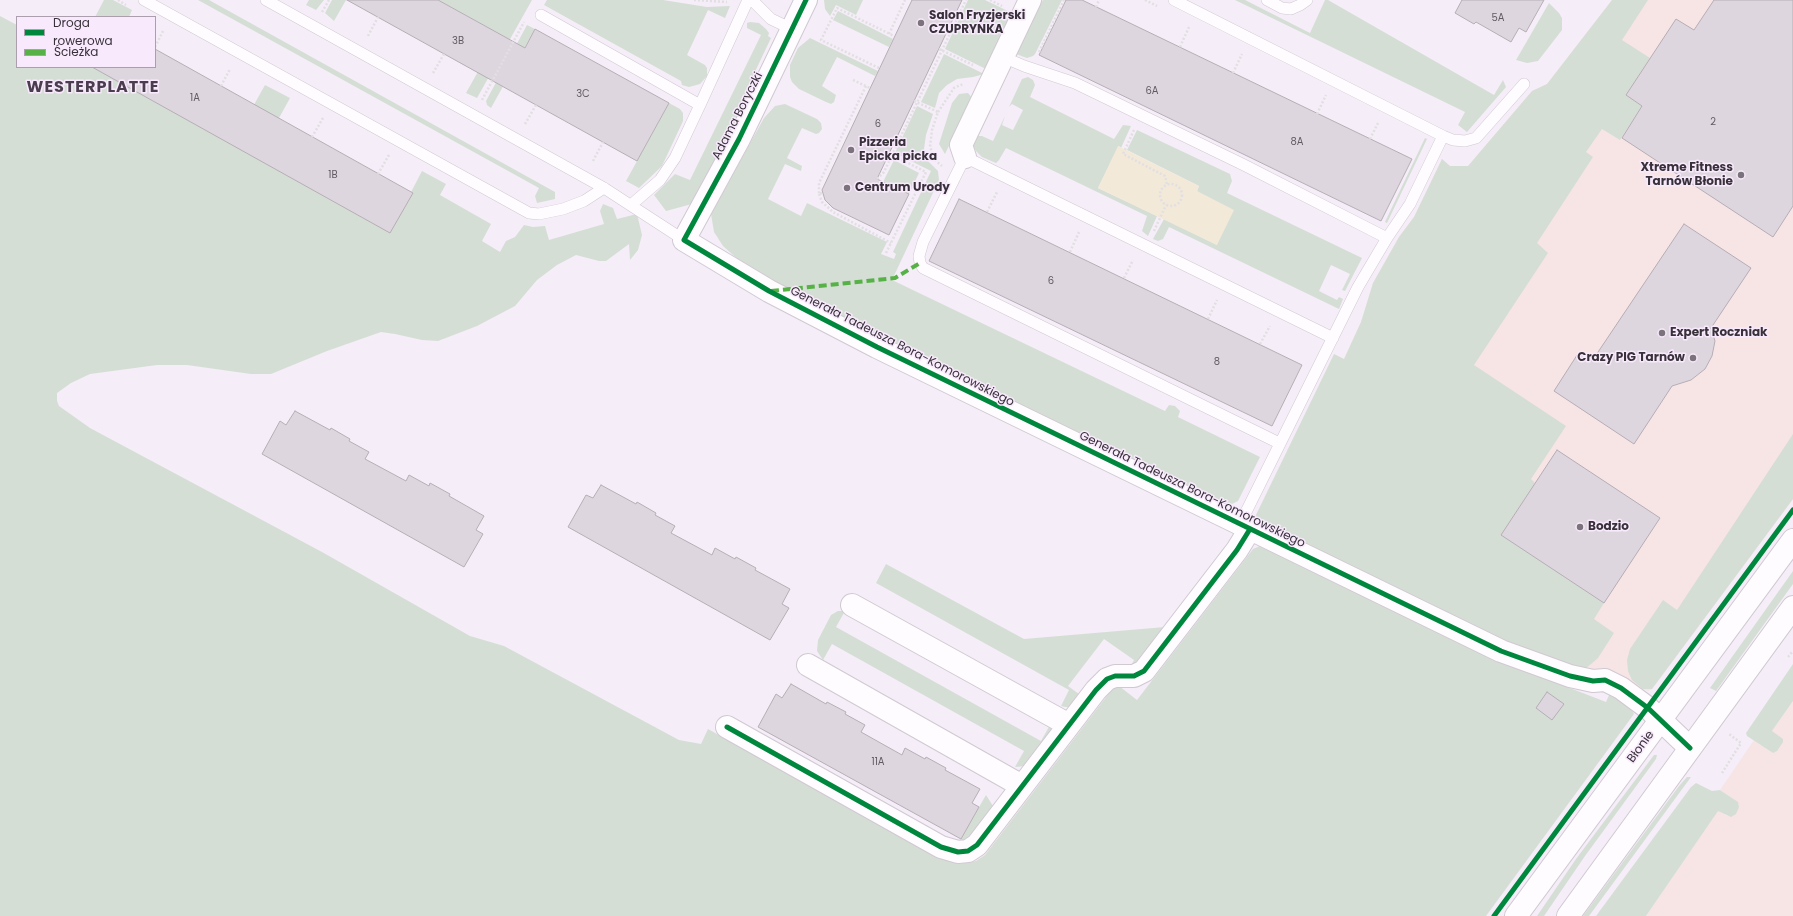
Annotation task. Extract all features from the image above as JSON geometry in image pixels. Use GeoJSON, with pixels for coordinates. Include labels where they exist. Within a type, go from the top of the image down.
{"type":"FeatureCollection","features":[{"type":"Feature","properties":{"kind":"street","name":"Adama Boryczki"},"geometry":{"type":"LineString","coordinates":[[684,240],[739,139],[806,0]]}},
{"type":"Feature","properties":{"kind":"street"},"geometry":{"type":"LineString","coordinates":[[965,157],[961,145],[1030,0]]}},
{"type":"Feature","properties":{"kind":"street","name":"Generała Tadeusza Bora-Komorowskiego"},"geometry":{"type":"LineString","coordinates":[[684,240],[769,291],[877,347],[1501,651],[1570,676],[1593,680],[1605,680],[1621,688],[1648,708],[1690,748]]}},
{"type":"Feature","properties":{"kind":"street"},"geometry":{"type":"LineString","coordinates":[[727,726],[941,847],[958,852],[968,851],[977,845],[1096,690],[1107,679],[1115,676],[1134,676],[1144,671],[1237,550],[1245,526]]}},
{"type":"Feature","properties":{"kind":"street","name":"Błonie"},"geometry":{"type":"LineString","coordinates":[[1516,916],[1793,540]]}},
{"type":"Feature","properties":{"kind":"street"},"geometry":{"type":"LineString","coordinates":[[852,604],[1069,725]]}},
{"type":"Feature","properties":{"kind":"street"},"geometry":{"type":"LineString","coordinates":[[1568,916],[1793,606]]}},
{"type":"Feature","properties":{"kind":"street"},"geometry":{"type":"LineString","coordinates":[[808,665],[1022,786]]}},
{"type":"Feature","properties":{"kind":"lane"},"geometry":{"type":"LineString","coordinates":[[144,0],[529,213],[539,214],[563,209],[584,201],[604,188]]}},
{"type":"Feature","properties":{"kind":"lane"},"geometry":{"type":"LineString","coordinates":[[266,0],[472,116],[604,188],[684,240]]}},
{"type":"Feature","properties":{"kind":"lane"},"geometry":{"type":"LineString","coordinates":[[631,205],[660,180],[675,158],[748,0]]}},
{"type":"Feature","properties":{"kind":"lane"},"geometry":{"type":"LineString","coordinates":[[752,0],[771,19],[792,29]]}},
{"type":"Feature","properties":{"kind":"lane"},"geometry":{"type":"LineString","coordinates":[[1174,0],[1453,140],[1465,141],[1476,138],[1524,84]]}},
{"type":"Feature","properties":{"kind":"lane"},"geometry":{"type":"LineString","coordinates":[[1267,0],[1282,8],[1291,9],[1300,5],[1306,0]]}},
{"type":"Feature","properties":{"kind":"lane"},"geometry":{"type":"LineString","coordinates":[[541,15],[700,105]]}},
{"type":"Feature","properties":{"kind":"lane"},"geometry":{"type":"LineString","coordinates":[[998,66],[1030,68],[1075,83],[1387,238]]}},
{"type":"Feature","properties":{"kind":"lane"},"geometry":{"type":"LineString","coordinates":[[1245,526],[1279,443],[1358,287],[1387,238],[1410,204],[1443,136]]}},
{"type":"Feature","properties":{"kind":"lane"},"geometry":{"type":"LineString","coordinates":[[1279,443],[923,268],[920,263],[919,256],[923,242],[965,157],[1333,338]]}},
{"type":"Feature","properties":{"kind":"path"},"geometry":{"type":"LineString","coordinates":[[889,34],[905,0]]}},
{"type":"Feature","properties":{"kind":"path"},"geometry":{"type":"LineString","coordinates":[[877,179],[884,172],[894,147],[940,50],[962,5],[966,0]]}},
{"type":"Feature","properties":{"kind":"path"},"geometry":{"type":"LineString","coordinates":[[1030,68],[1064,0]]}},
{"type":"Feature","properties":{"kind":"path"},"geometry":{"type":"LineString","coordinates":[[1096,7],[1100,0]]}},
{"type":"Feature","properties":{"kind":"path"},"geometry":{"type":"LineString","coordinates":[[879,68],[821,40],[837,8],[894,36]]}},
{"type":"Feature","properties":{"kind":"path"},"geometry":{"type":"LineString","coordinates":[[472,116],[525,21]]}},
{"type":"Feature","properties":{"kind":"path"},"geometry":{"type":"LineString","coordinates":[[1180,47],[1191,22]]}},
{"type":"Feature","properties":{"kind":"path"},"geometry":{"type":"LineString","coordinates":[[1233,73],[1244,48]]}},
{"type":"Feature","properties":{"kind":"path"},"geometry":{"type":"LineString","coordinates":[[940,50],[998,66]]}},
{"type":"Feature","properties":{"kind":"path"},"geometry":{"type":"LineString","coordinates":[[853,80],[870,88]]}},
{"type":"Feature","properties":{"kind":"path"},"geometry":{"type":"LineString","coordinates":[[866,86],[819,183],[822,202],[833,212],[891,243]]}},
{"type":"Feature","properties":{"kind":"path"},"geometry":{"type":"LineString","coordinates":[[1317,114],[1328,89]]}},
{"type":"Feature","properties":{"kind":"path"},"geometry":{"type":"LineString","coordinates":[[1141,115],[1123,154],[1165,176],[1167,185],[1161,193],[1161,200],[1166,205],[1173,206],[1179,202],[1182,192],[1178,186],[1167,185]]}},
{"type":"Feature","properties":{"kind":"path"},"geometry":{"type":"LineString","coordinates":[[1370,139],[1379,122]]}},
{"type":"Feature","properties":{"kind":"path"},"geometry":{"type":"LineString","coordinates":[[886,253],[926,172],[892,155]]}},
{"type":"Feature","properties":{"kind":"path"},"geometry":{"type":"LineString","coordinates":[[987,212],[999,188]]}},
{"type":"Feature","properties":{"kind":"path"},"geometry":{"type":"LineString","coordinates":[[1070,252],[1081,228]]}},
{"type":"Feature","properties":{"kind":"path"},"geometry":{"type":"LineString","coordinates":[[1124,278],[1136,254]]}},
{"type":"Feature","properties":{"kind":"path"},"geometry":{"type":"LineString","coordinates":[[1208,319],[1220,294]]}},
{"type":"Feature","properties":{"kind":"path"},"geometry":{"type":"LineString","coordinates":[[1260,344],[1272,320]]}},
{"type":"Feature","properties":{"kind":"path"},"geometry":{"type":"LineString","coordinates":[[1783,662],[1793,651]]}},
{"type":"Feature","properties":{"kind":"path"},"geometry":{"type":"LineString","coordinates":[[1722,773],[1741,744],[1729,735],[1732,729]]}},
{"type":"Feature","properties":{"kind":"shaded area"},"geometry":{"type":"Polygon","coordinates":[[[104,0],[113,0],[132,10],[129,16],[96,16],[104,0]]]}},
{"type":"Feature","properties":{"kind":"shaded area"},"geometry":{"type":"Polygon","coordinates":[[[198,0],[209,0],[555,192],[555,199],[537,203],[535,196],[539,188],[198,0]]]}},
{"type":"Feature","properties":{"kind":"shaded area"},"geometry":{"type":"Polygon","coordinates":[[[309,0],[324,0],[316,10],[306,5],[309,0]]]}},
{"type":"Feature","properties":{"kind":"shaded area"},"geometry":{"type":"Polygon","coordinates":[[[332,0],[346,0],[334,21],[325,13],[332,0]]]}},
{"type":"Feature","properties":{"kind":"shaded area"},"geometry":{"type":"Polygon","coordinates":[[[438,0],[532,0],[477,98],[466,93],[499,34],[438,0]]]}},
{"type":"Feature","properties":{"kind":"shaded area"},"geometry":{"type":"Polygon","coordinates":[[[547,0],[663,0],[707,7],[730,6],[725,18],[708,10],[687,55],[705,65],[707,68],[707,76],[700,84],[689,87],[682,85],[681,81],[544,5],[547,0]]]}},
{"type":"Feature","properties":{"kind":"shaded area"},"geometry":{"type":"Polygon","coordinates":[[[824,0],[863,0],[856,15],[836,5],[830,16],[825,9],[824,0]]]}},
{"type":"Feature","properties":{"kind":"shaded area"},"geometry":{"type":"Polygon","coordinates":[[[968,0],[985,0],[1012,13],[986,69],[945,49],[968,0]]]}},
{"type":"Feature","properties":{"kind":"shaded area"},"geometry":{"type":"Polygon","coordinates":[[[1043,0],[1062,0],[1035,54],[1027,58],[1016,54],[1030,21],[1043,0]]]}},
{"type":"Feature","properties":{"kind":"shaded area"},"geometry":{"type":"Polygon","coordinates":[[[1235,0],[1245,0],[1310,33],[1325,0],[1328,0],[1494,95],[1503,80],[1506,87],[1467,132],[1458,125],[1465,112],[1235,0]]]}},
{"type":"Feature","properties":{"kind":"shaded area"},"geometry":{"type":"Polygon","coordinates":[[[1612,0],[1793,0],[1793,499],[1652,689],[1648,691],[1553,659],[1502,639],[1334,354],[1344,359],[1361,322],[1373,283],[1399,237],[1414,217],[1442,159],[1450,166],[1468,166],[1532,91],[1547,84],[1612,0]]]}},
{"type":"Feature","properties":{"kind":"shaded area"},"geometry":{"type":"Polygon","coordinates":[[[1612,0],[1648,0],[1622,40],[1650,58],[1626,95],[1642,106],[1620,140],[1602,129],[1586,152],[1593,157],[1537,243],[1548,253],[1474,365],[1566,426],[1531,479],[1535,483],[1501,535],[1604,603],[1594,619],[1614,633],[1598,658],[1584,670],[1502,639],[1254,519],[1334,354],[1344,359],[1361,322],[1373,283],[1399,237],[1414,217],[1442,159],[1450,166],[1468,166],[1532,91],[1547,84],[1612,0]]]}},
{"type":"Feature","properties":{"kind":"shaded area"},"geometry":{"type":"Polygon","coordinates":[[[1549,3],[1562,18],[1562,30],[1538,61],[1527,63],[1516,60],[1549,3]]]}},
{"type":"Feature","properties":{"kind":"shaded area"},"geometry":{"type":"Polygon","coordinates":[[[838,11],[893,39],[889,47],[833,20],[838,11]]]}},
{"type":"Feature","properties":{"kind":"shaded area"},"geometry":{"type":"Polygon","coordinates":[[[0,16],[16,24],[16,68],[103,68],[232,144],[265,85],[290,98],[257,158],[411,192],[422,171],[446,184],[440,195],[491,224],[482,241],[500,252],[506,241],[515,237],[524,225],[533,227],[545,226],[549,240],[604,224],[600,211],[603,204],[613,208],[617,219],[637,214],[642,235],[638,250],[630,260],[629,244],[606,261],[599,261],[576,255],[557,265],[537,280],[515,306],[477,326],[438,341],[422,340],[381,332],[327,351],[271,374],[251,374],[187,365],[157,365],[90,374],[71,383],[57,393],[57,401],[59,406],[90,428],[322,552],[470,636],[504,646],[679,740],[701,744],[708,729],[938,858],[959,864],[976,861],[985,855],[1113,688],[1119,686],[1137,700],[1253,549],[1260,546],[1495,659],[1606,702],[1610,693],[1630,707],[1634,714],[1486,916],[0,916],[0,16]]]}},
{"type":"Feature","properties":{"kind":"shaded area"},"geometry":{"type":"Polygon","coordinates":[[[747,23],[759,23],[766,29],[769,33],[768,36],[771,38],[752,78],[755,87],[692,204],[666,211],[654,195],[675,174],[690,180],[761,35],[747,28],[747,23]]]}},
{"type":"Feature","properties":{"kind":"shaded area"},"geometry":{"type":"Polygon","coordinates":[[[527,25],[535,29],[491,108],[487,105],[486,101],[527,25]]]}},
{"type":"Feature","properties":{"kind":"shaded area"},"geometry":{"type":"Polygon","coordinates":[[[810,38],[878,71],[875,76],[837,57],[822,86],[836,95],[834,102],[831,104],[799,89],[792,82],[790,77],[790,65],[798,48],[810,38]]]}},
{"type":"Feature","properties":{"kind":"shaded area"},"geometry":{"type":"Polygon","coordinates":[[[944,54],[984,74],[957,79],[947,85],[939,93],[935,108],[921,102],[944,54]]]}},
{"type":"Feature","properties":{"kind":"shaded area"},"geometry":{"type":"Polygon","coordinates":[[[1028,77],[1033,80],[1035,85],[1030,97],[1114,139],[1123,125],[1131,126],[1121,148],[1119,146],[1098,188],[1157,216],[1148,236],[1142,231],[1147,216],[1006,148],[996,163],[982,157],[976,151],[973,145],[976,136],[982,136],[993,141],[1005,116],[1002,125],[1013,130],[1023,110],[1012,104],[1009,107],[1022,79],[1028,77]]]}},
{"type":"Feature","properties":{"kind":"shaded area"},"geometry":{"type":"Polygon","coordinates":[[[968,93],[972,98],[945,154],[939,144],[952,103],[959,94],[968,93]]]}},
{"type":"Feature","properties":{"kind":"shaded area"},"geometry":{"type":"Polygon","coordinates":[[[669,103],[680,109],[683,113],[683,121],[662,166],[639,188],[626,181],[669,103]]]}},
{"type":"Feature","properties":{"kind":"shaded area"},"geometry":{"type":"Polygon","coordinates":[[[785,104],[817,119],[821,123],[822,129],[816,134],[802,128],[787,158],[802,166],[801,171],[785,164],[768,199],[801,216],[807,203],[887,242],[881,254],[894,259],[896,254],[893,252],[931,171],[895,153],[917,106],[933,114],[926,135],[924,149],[927,160],[938,171],[939,180],[892,280],[1165,411],[1169,405],[1175,406],[1180,411],[1178,417],[1260,457],[1238,501],[1232,504],[1225,504],[835,319],[742,263],[723,246],[714,232],[711,214],[764,118],[775,106],[785,104]]]}},
{"type":"Feature","properties":{"kind":"shaded area"},"geometry":{"type":"Polygon","coordinates":[[[1137,130],[1230,174],[1232,181],[1227,193],[1362,258],[1345,291],[1342,290],[1350,274],[1331,265],[1319,291],[1337,300],[1339,297],[1343,299],[1339,309],[1169,227],[1163,239],[1158,241],[1153,239],[1164,219],[1217,245],[1197,191],[1199,186],[1127,150],[1137,130]]]}},
{"type":"Feature","properties":{"kind":"shaded area"},"geometry":{"type":"Polygon","coordinates":[[[1425,138],[1427,139],[1387,223],[1385,222],[1425,138]]]}},
{"type":"Feature","properties":{"kind":"shaded area"},"geometry":{"type":"Polygon","coordinates":[[[894,160],[919,173],[909,194],[883,182],[894,160]]]}},
{"type":"Feature","properties":{"kind":"shaded area"},"geometry":{"type":"Polygon","coordinates":[[[1793,434],[1793,499],[1652,689],[1643,689],[1632,680],[1628,671],[1627,660],[1630,649],[1663,600],[1677,610],[1793,434]]]}},
{"type":"Feature","properties":{"kind":"shaded area"},"geometry":{"type":"Polygon","coordinates":[[[886,564],[1024,639],[1165,627],[1134,669],[1131,666],[1134,660],[1104,639],[1068,686],[1083,697],[1070,707],[1065,707],[1061,706],[1069,690],[876,583],[886,564]]]}},
{"type":"Feature","properties":{"kind":"shaded area"},"geometry":{"type":"Polygon","coordinates":[[[1793,571],[1793,584],[1716,691],[1710,688],[1793,571]]]}},
{"type":"Feature","properties":{"kind":"shaded area"},"geometry":{"type":"Polygon","coordinates":[[[838,611],[845,611],[836,627],[1041,741],[1050,725],[1052,730],[1026,766],[1015,767],[1024,751],[832,644],[823,660],[817,651],[818,640],[831,615],[838,611]]]}},
{"type":"Feature","properties":{"kind":"shaded area"},"geometry":{"type":"Polygon","coordinates":[[[1793,664],[1793,701],[1772,731],[1783,739],[1783,742],[1777,751],[1773,753],[1747,736],[1746,733],[1793,664]]]}},
{"type":"Feature","properties":{"kind":"shaded area"},"geometry":{"type":"Polygon","coordinates":[[[1793,701],[1793,916],[1646,916],[1718,810],[1727,816],[1738,803],[1720,790],[1754,740],[1773,753],[1772,731],[1793,701]]]}},
{"type":"Feature","properties":{"kind":"shaded area"},"geometry":{"type":"Polygon","coordinates":[[[1654,755],[1657,755],[1656,759],[1585,856],[1544,916],[1537,916],[1576,859],[1654,755]]]}},
{"type":"Feature","properties":{"kind":"shaded area"},"geometry":{"type":"Polygon","coordinates":[[[1687,777],[1691,777],[1589,916],[1583,916],[1679,786],[1687,777]]]}},
{"type":"Feature","properties":{"kind":"shaded area"},"geometry":{"type":"Polygon","coordinates":[[[1696,783],[1712,791],[1720,790],[1738,802],[1739,807],[1736,814],[1731,817],[1718,811],[1646,916],[1596,916],[1691,787],[1696,783]]]}},
{"type":"Feature","properties":{"kind":"shaded area"},"geometry":{"type":"Polygon","coordinates":[[[986,795],[993,806],[992,811],[965,842],[960,840],[986,795]]]}},
{"type":"Feature","properties":{"kind":"sand"},"geometry":{"type":"Polygon","coordinates":[[[1118,146],[1199,186],[1197,191],[1234,210],[1217,245],[1098,188],[1118,146]]]}},
{"type":"Feature","properties":{"kind":"building"},"geometry":{"type":"Polygon","coordinates":[[[347,0],[438,0],[525,48],[535,29],[669,103],[637,161],[347,0]]]}},
{"type":"Feature","properties":{"kind":"building"},"geometry":{"type":"Polygon","coordinates":[[[912,0],[962,0],[877,179],[909,194],[889,235],[833,208],[825,200],[822,190],[912,0]]]}},
{"type":"Feature","properties":{"kind":"building"},"geometry":{"type":"Polygon","coordinates":[[[1066,0],[1082,0],[1412,159],[1381,221],[1039,55],[1066,0]]]}},
{"type":"Feature","properties":{"kind":"building"},"geometry":{"type":"Polygon","coordinates":[[[1462,0],[1544,0],[1526,32],[1519,28],[1511,42],[1476,22],[1474,24],[1455,13],[1462,0]]]}},
{"type":"Feature","properties":{"kind":"building"},"geometry":{"type":"Polygon","coordinates":[[[1714,0],[1793,0],[1793,206],[1773,237],[1622,138],[1642,106],[1626,95],[1676,19],[1694,30],[1714,0]]]}},
{"type":"Feature","properties":{"kind":"building"},"geometry":{"type":"Polygon","coordinates":[[[156,50],[413,193],[390,233],[94,68],[156,68],[156,50]]]}},
{"type":"Feature","properties":{"kind":"building"},"geometry":{"type":"Polygon","coordinates":[[[959,199],[1302,365],[1272,426],[929,261],[959,199]]]}},
{"type":"Feature","properties":{"kind":"building","name":"Expert Roczniak"},"geometry":{"type":"Polygon","coordinates":[[[1684,224],[1751,268],[1711,328],[1715,341],[1712,356],[1705,369],[1691,380],[1672,386],[1634,444],[1554,391],[1579,352],[1592,361],[1684,224]]]}},
{"type":"Feature","properties":{"kind":"building"},"geometry":{"type":"Polygon","coordinates":[[[295,411],[330,430],[331,428],[350,439],[349,441],[369,452],[365,459],[406,481],[409,475],[429,486],[430,483],[484,516],[476,530],[483,534],[464,567],[262,454],[280,421],[286,425],[295,411]]]}},
{"type":"Feature","properties":{"kind":"building","name":"Bodzio"},"geometry":{"type":"Polygon","coordinates":[[[1557,450],[1660,518],[1604,603],[1501,535],[1557,450]]]}},
{"type":"Feature","properties":{"kind":"building"},"geometry":{"type":"Polygon","coordinates":[[[601,485],[636,504],[637,502],[656,513],[655,515],[675,526],[671,533],[712,555],[715,548],[735,559],[736,557],[756,568],[755,570],[790,589],[782,604],[789,608],[770,640],[568,527],[586,495],[593,498],[601,485]]]}},
{"type":"Feature","properties":{"kind":"building"},"geometry":{"type":"Polygon","coordinates":[[[791,684],[826,704],[827,702],[846,712],[845,714],[865,725],[861,732],[902,755],[905,748],[925,759],[926,757],[946,768],[945,770],[980,789],[972,803],[979,807],[961,839],[758,727],[776,694],[782,698],[791,684]]]}},
{"type":"Feature","properties":{"kind":"building"},"geometry":{"type":"Polygon","coordinates":[[[1547,692],[1564,704],[1552,720],[1536,708],[1547,692]]]}},
{"type":"Feature","properties":{"kind":"marked path"},"geometry":{"type":"LineString","coordinates":[[771,291],[895,278],[920,263]]}},
{"type":"Feature","properties":{"kind":"cycle path"},"geometry":{"type":"LineString","coordinates":[[806,0],[739,139],[684,240],[769,291],[877,347],[1501,651],[1570,676],[1593,681],[1605,680],[1621,688],[1648,708],[1690,748]]}},
{"type":"Feature","properties":{"kind":"cycle path"},"geometry":{"type":"LineString","coordinates":[[1494,916],[1793,510]]}},
{"type":"Feature","properties":{"kind":"cycle path"},"geometry":{"type":"LineString","coordinates":[[727,727],[941,847],[958,852],[968,851],[977,845],[1096,690],[1107,679],[1115,676],[1134,676],[1144,671],[1237,550],[1250,529]]}},
{"type":"Feature","properties":{"kind":"place","name":"Salon Fryzjerski CZUPRYNKA"},"geometry":{"type":"Point","coordinates":[921,23]}},
{"type":"Feature","properties":{"kind":"place","name":"Pizzeria Epicka picka"},"geometry":{"type":"Point","coordinates":[851,150]}},
{"type":"Feature","properties":{"kind":"place","name":"Xtreme Fitness Tarnów Błonie"},"geometry":{"type":"Point","coordinates":[1741,175]}},
{"type":"Feature","properties":{"kind":"place","name":"Centrum Urody"},"geometry":{"type":"Point","coordinates":[847,188]}},
{"type":"Feature","properties":{"kind":"place","name":"Expert Roczniak"},"geometry":{"type":"Point","coordinates":[1662,333]}},
{"type":"Feature","properties":{"kind":"place","name":"Crazy PIG Tarnów"},"geometry":{"type":"Point","coordinates":[1693,358]}},
{"type":"Feature","properties":{"kind":"place","name":"Bodzio"},"geometry":{"type":"Point","coordinates":[1580,527]}},
{"type":"Feature","properties":{"kind":"district","name":"WESTERPLATTE"},"geometry":{"type":"Point","coordinates":[93,88]}}]}
